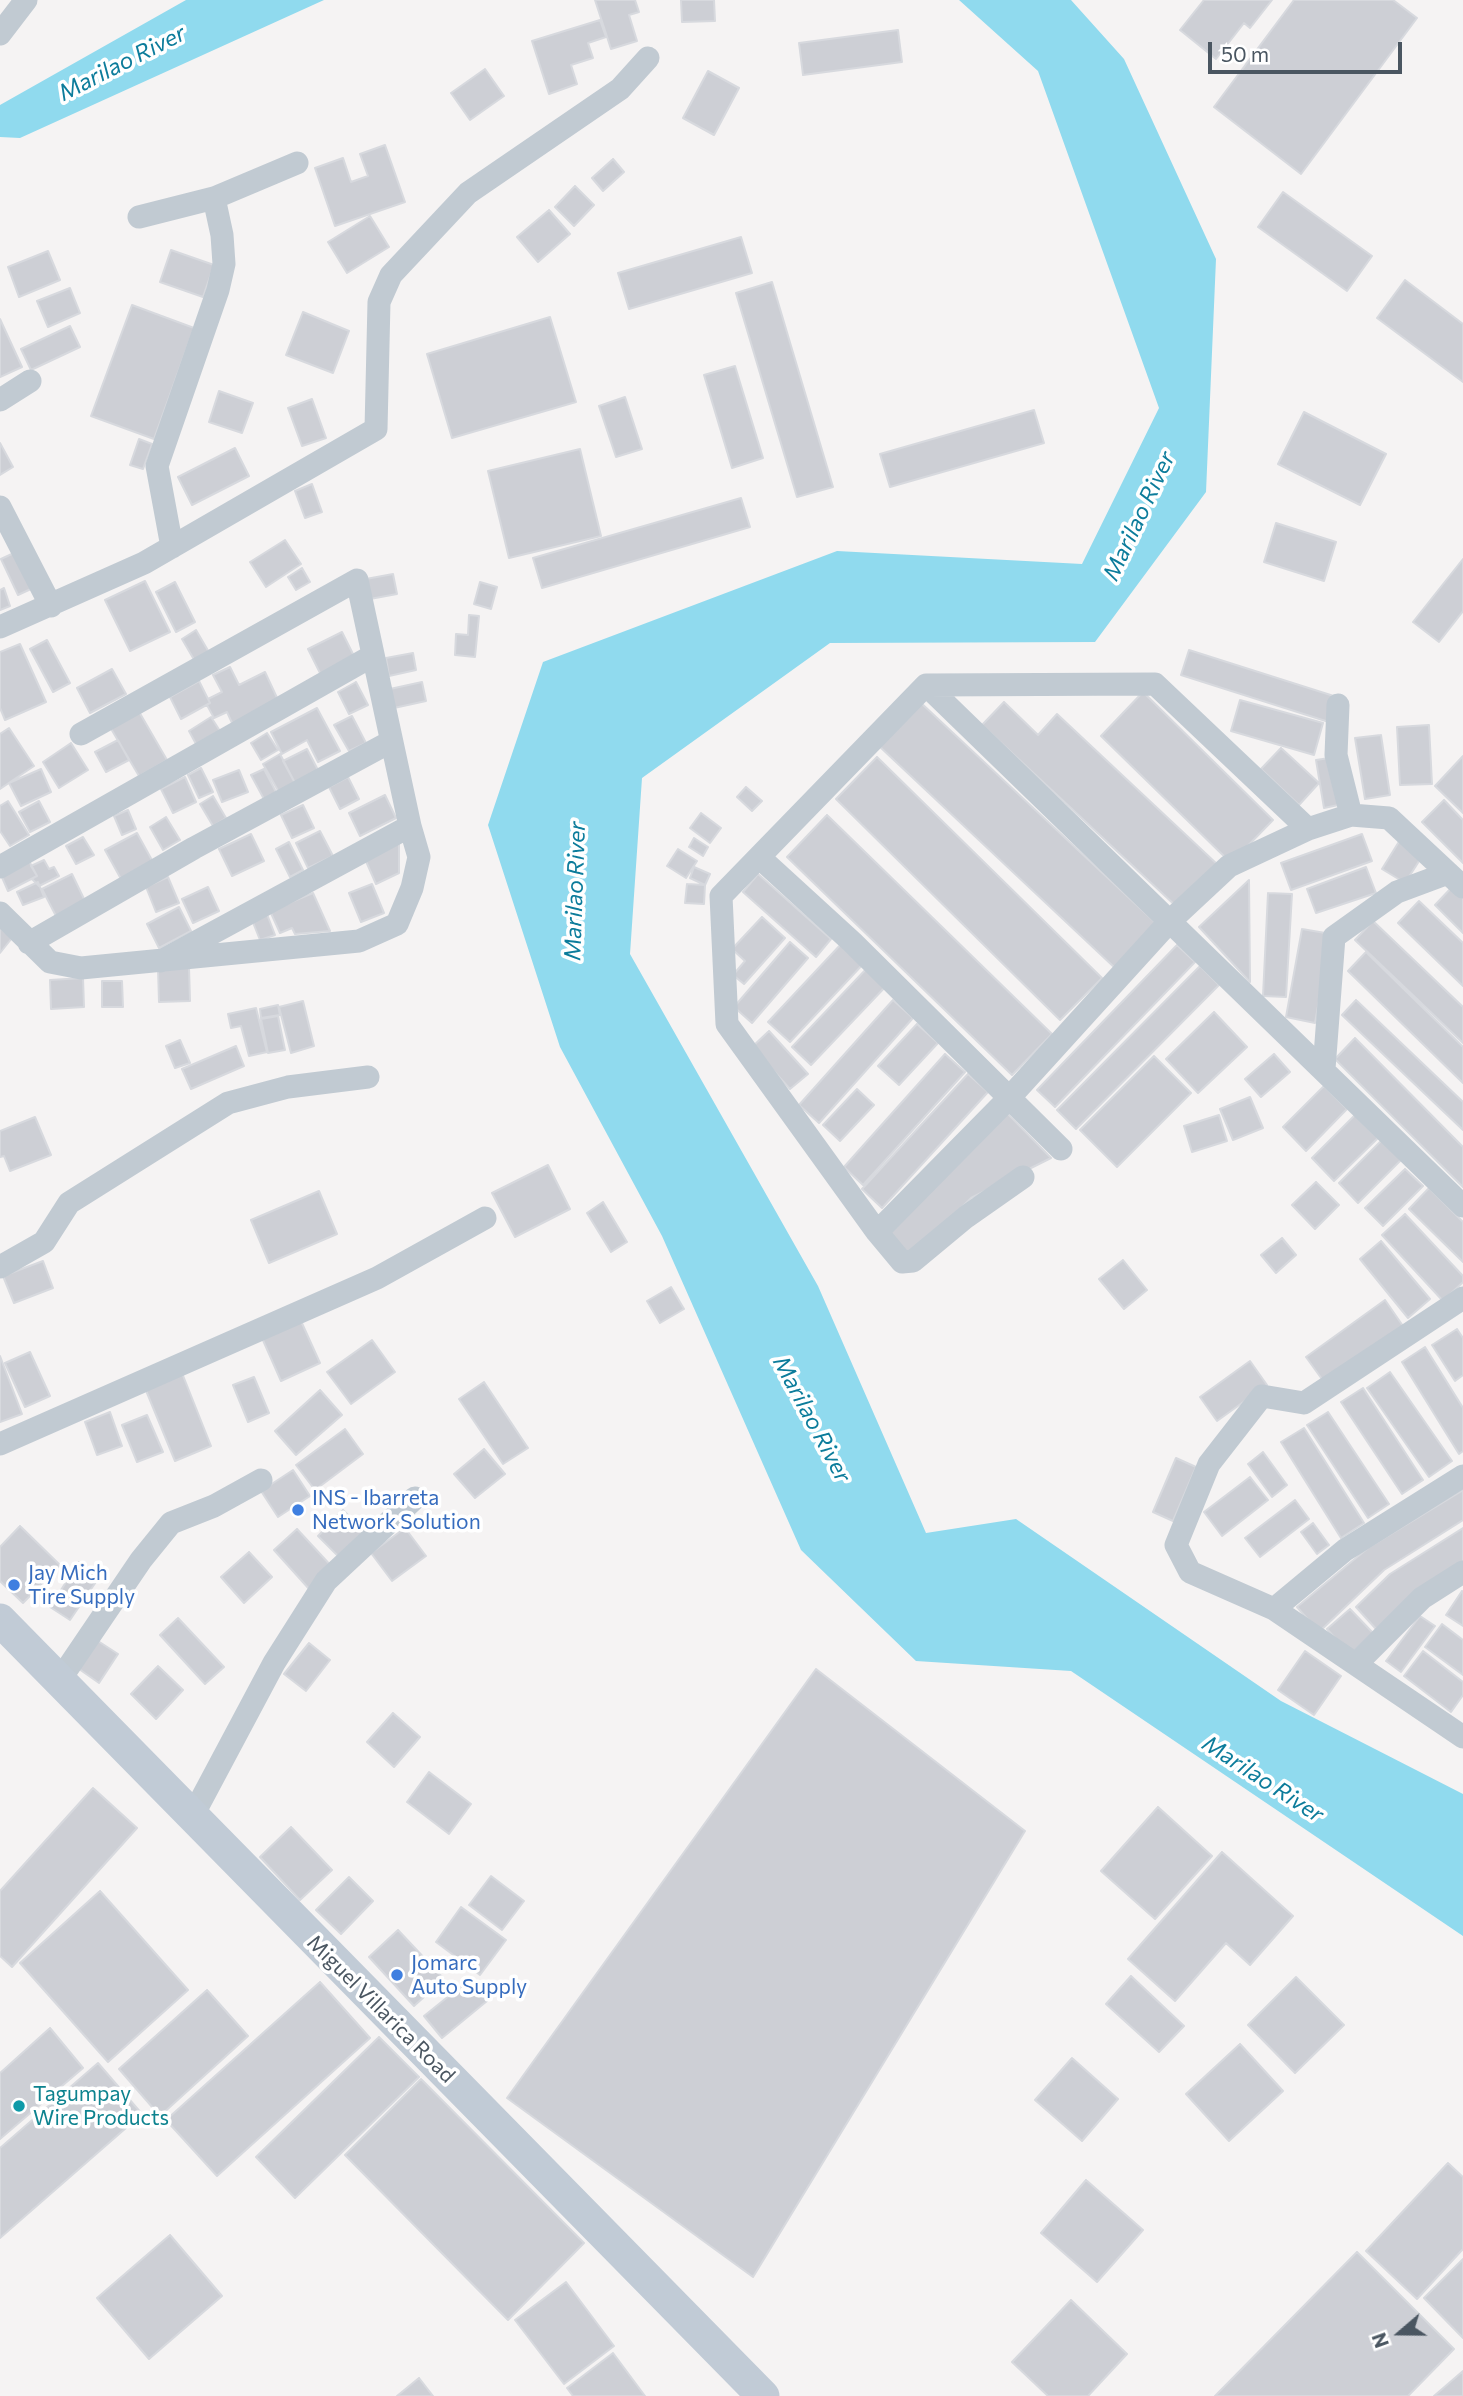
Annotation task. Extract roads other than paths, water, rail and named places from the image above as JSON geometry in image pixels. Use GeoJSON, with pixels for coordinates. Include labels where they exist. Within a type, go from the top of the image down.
{"type":"FeatureCollection","features":[{"type":"Feature","properties":{"kind":"main road","name":"Miguel Villarica Road"},"geometry":{"type":"LineString","coordinates":[[0,1620],[763,2396]]}},
{"type":"Feature","properties":{"kind":"street"},"geometry":{"type":"LineString","coordinates":[[0,34],[26,0]]}},
{"type":"Feature","properties":{"kind":"street"},"geometry":{"type":"LineString","coordinates":[[0,627],[144,563],[376,429],[379,302],[391,275],[468,194],[620,89],[648,58]]}},
{"type":"Feature","properties":{"kind":"street"},"geometry":{"type":"LineString","coordinates":[[138,217],[214,198],[297,163]]}},
{"type":"Feature","properties":{"kind":"street"},"geometry":{"type":"LineString","coordinates":[[172,547],[157,466],[218,290],[224,264],[222,235],[214,198]]}},
{"type":"Feature","properties":{"kind":"street"},"geometry":{"type":"LineString","coordinates":[[0,400],[30,381]]}},
{"type":"Feature","properties":{"kind":"street"},"geometry":{"type":"LineString","coordinates":[[0,507],[51,606]]}},
{"type":"Feature","properties":{"kind":"street"},"geometry":{"type":"LineString","coordinates":[[0,913],[50,962],[81,968],[359,941],[397,925],[412,888],[419,857],[390,742],[357,580],[82,734]]}},
{"type":"Feature","properties":{"kind":"street"},"geometry":{"type":"LineString","coordinates":[[0,867],[372,656]]}},
{"type":"Feature","properties":{"kind":"street"},"geometry":{"type":"LineString","coordinates":[[1023,1177],[908,1264],[902,1262],[877,1232],[727,1024],[721,896],[926,685],[1155,684],[1308,829]]}},
{"type":"Feature","properties":{"kind":"street"},"geometry":{"type":"LineString","coordinates":[[926,685],[1463,1206]]}},
{"type":"Feature","properties":{"kind":"street"},"geometry":{"type":"LineString","coordinates":[[1338,705],[1336,754],[1351,815]]}},
{"type":"Feature","properties":{"kind":"street"},"geometry":{"type":"LineString","coordinates":[[29,943],[194,848],[390,742]]}},
{"type":"Feature","properties":{"kind":"street"},"geometry":{"type":"LineString","coordinates":[[877,1232],[1010,1097],[1170,921],[1228,866],[1308,829],[1351,815],[1388,818],[1455,880]]}},
{"type":"Feature","properties":{"kind":"street"},"geometry":{"type":"LineString","coordinates":[[161,961],[410,826]]}},
{"type":"Feature","properties":{"kind":"street"},"geometry":{"type":"LineString","coordinates":[[759,857],[852,942],[1061,1149]]}},
{"type":"Feature","properties":{"kind":"street"},"geometry":{"type":"LineString","coordinates":[[1324,1069],[1334,937],[1397,892],[1455,880]]}},
{"type":"Feature","properties":{"kind":"street"},"geometry":{"type":"LineString","coordinates":[[0,1267],[44,1242],[69,1203],[228,1103],[288,1087],[368,1077]]}},
{"type":"Feature","properties":{"kind":"street"},"geometry":{"type":"LineString","coordinates":[[0,1444],[377,1278],[485,1218]]}},
{"type":"Feature","properties":{"kind":"street"},"geometry":{"type":"LineString","coordinates":[[1461,1304],[1304,1403],[1262,1396],[1209,1464],[1176,1545],[1190,1572],[1274,1609],[1463,1737]]}},
{"type":"Feature","properties":{"kind":"street"},"geometry":{"type":"LineString","coordinates":[[1274,1609],[1345,1550],[1463,1476]]}},
{"type":"Feature","properties":{"kind":"street"},"geometry":{"type":"LineString","coordinates":[[58,1681],[141,1560],[171,1523],[214,1506],[261,1480]]}},
{"type":"Feature","properties":{"kind":"street"},"geometry":{"type":"LineString","coordinates":[[192,1818],[274,1663],[326,1581],[415,1498]]}},
{"type":"Feature","properties":{"kind":"street"},"geometry":{"type":"LineString","coordinates":[[1357,1663],[1422,1598],[1463,1572]]}},
{"type":"Feature","properties":{"kind":"water","name":"Marilao River"},"geometry":{"type":"Polygon","coordinates":[[[186,0],[324,0],[20,138],[0,137],[0,105],[186,0]]]}},
{"type":"Feature","properties":{"kind":"water","name":"Marilao River"},"geometry":{"type":"Polygon","coordinates":[[[959,0],[1071,0],[1124,59],[1216,259],[1206,492],[1095,642],[830,643],[642,778],[630,954],[818,1286],[926,1533],[1016,1519],[1281,1701],[1463,1794],[1463,1936],[1071,1671],[916,1661],[801,1550],[662,1236],[560,1047],[488,825],[543,662],[837,551],[1082,564],[1159,408],[1038,71],[959,0]]]}},
{"type":"Feature","properties":{"kind":"place","name":"INS - Ibarreta Network Solution"},"geometry":{"type":"Point","coordinates":[298,1510]}},
{"type":"Feature","properties":{"kind":"place","name":"Jay Mich Tire Supply"},"geometry":{"type":"Point","coordinates":[14,1585]}},
{"type":"Feature","properties":{"kind":"place","name":"Jomarc Auto Supply"},"geometry":{"type":"Point","coordinates":[397,1975]}},
{"type":"Feature","properties":{"kind":"place","name":"Tagumpay Wire Products"},"geometry":{"type":"Point","coordinates":[19,2106]}}]}
